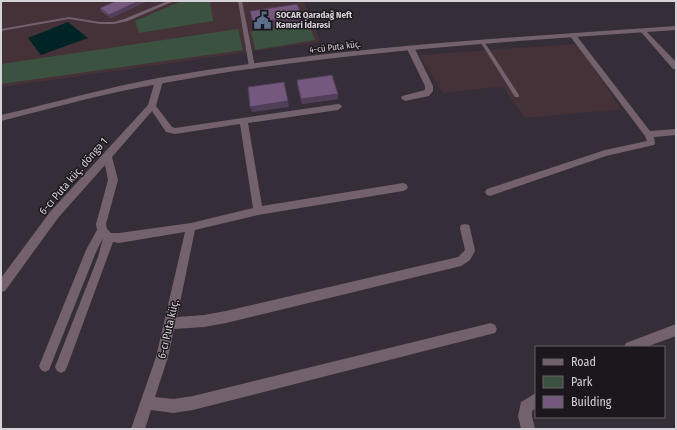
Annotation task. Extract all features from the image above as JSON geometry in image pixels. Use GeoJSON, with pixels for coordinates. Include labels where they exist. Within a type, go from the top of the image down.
{"type":"FeatureCollection","features":[{"type":"Feature","properties":{"kind":"street","name":"4-cü Puta küç."},"geometry":{"type":"LineString","coordinates":[[1,118],[159,81],[252,66],[411,48],[676,28]]}},
{"type":"Feature","properties":{"kind":"street"},"geometry":{"type":"LineString","coordinates":[[643,31],[676,67]]}},
{"type":"Feature","properties":{"kind":"street"},"geometry":{"type":"LineString","coordinates":[[490,192],[605,154],[651,143],[651,138],[574,36]]}},
{"type":"Feature","properties":{"kind":"street"},"geometry":{"type":"LineString","coordinates":[[405,98],[426,94],[429,91],[429,86],[411,48]]}},
{"type":"Feature","properties":{"kind":"street","name":"6-cı Puta küç. döngə 1"},"geometry":{"type":"LineString","coordinates":[[1,287],[54,215],[152,106],[159,81]]}},
{"type":"Feature","properties":{"kind":"street"},"geometry":{"type":"LineString","coordinates":[[152,106],[169,130],[175,131],[338,107]]}},
{"type":"Feature","properties":{"kind":"street"},"geometry":{"type":"LineString","coordinates":[[244,122],[258,210]]}},
{"type":"Feature","properties":{"kind":"street"},"geometry":{"type":"LineString","coordinates":[[648,134],[676,132]]}},
{"type":"Feature","properties":{"kind":"street"},"geometry":{"type":"LineString","coordinates":[[61,367],[103,257],[105,234],[101,224],[113,180],[107,157]]}},
{"type":"Feature","properties":{"kind":"street"},"geometry":{"type":"LineString","coordinates":[[105,234],[119,238],[191,227],[258,210],[403,187]]}},
{"type":"Feature","properties":{"kind":"street","name":"6-cı Puta küç."},"geometry":{"type":"LineString","coordinates":[[138,429],[162,358],[191,227]]}},
{"type":"Feature","properties":{"kind":"street"},"geometry":{"type":"LineString","coordinates":[[170,323],[204,321],[226,317],[461,261],[470,251],[465,228]]}},
{"type":"Feature","properties":{"kind":"street"},"geometry":{"type":"LineString","coordinates":[[45,366],[90,250],[105,234]]}},
{"type":"Feature","properties":{"kind":"street"},"geometry":{"type":"LineString","coordinates":[[148,403],[173,406],[193,404],[491,328]]}},
{"type":"Feature","properties":{"kind":"street"},"geometry":{"type":"LineString","coordinates":[[633,346],[676,330]]}},
{"type":"Feature","properties":{"kind":"street"},"geometry":{"type":"LineString","coordinates":[[528,429],[525,416],[526,407],[535,401]]}},
{"type":"Feature","properties":{"kind":"lane"},"geometry":{"type":"LineString","coordinates":[[1,30],[69,18],[100,23],[114,23],[126,20],[172,1]]}},
{"type":"Feature","properties":{"kind":"lane"},"geometry":{"type":"LineString","coordinates":[[240,1],[252,66]]}},
{"type":"Feature","properties":{"kind":"lane"},"geometry":{"type":"LineString","coordinates":[[483,43],[517,96]]}},
{"type":"Feature","properties":{"kind":"shaded area"},"geometry":{"type":"Polygon","coordinates":[[[1,1],[304,1],[320,42],[1,87],[1,1]]]}},
{"type":"Feature","properties":{"kind":"shaded area"},"geometry":{"type":"Polygon","coordinates":[[[68,22],[88,38],[41,55],[28,38],[68,22]]]}},
{"type":"Feature","properties":{"kind":"shaded area"},"geometry":{"type":"Polygon","coordinates":[[[578,44],[621,109],[525,118],[503,86],[443,93],[419,55],[578,44]]]}},
{"type":"Feature","properties":{"kind":"green space"},"geometry":{"type":"Polygon","coordinates":[[[182,1],[210,2],[213,21],[139,33],[135,21],[182,1]]]}},
{"type":"Feature","properties":{"kind":"green space"},"geometry":{"type":"Polygon","coordinates":[[[308,22],[315,40],[255,50],[251,31],[308,22]]]}},
{"type":"Feature","properties":{"kind":"green space"},"geometry":{"type":"Polygon","coordinates":[[[238,29],[243,50],[1,84],[1,64],[238,29]]]}},
{"type":"Feature","properties":{"kind":"building"},"geometry":{"type":"Polygon","coordinates":[[[116,1],[139,1],[109,15],[100,8],[116,1]]]}},
{"type":"Feature","properties":{"kind":"building"},"geometry":{"type":"Polygon","coordinates":[[[297,4],[302,16],[253,23],[250,11],[297,4]]]}},
{"type":"Feature","properties":{"kind":"building"},"geometry":{"type":"Polygon","coordinates":[[[332,75],[338,94],[301,99],[297,80],[332,75]]]}},
{"type":"Feature","properties":{"kind":"building"},"geometry":{"type":"Polygon","coordinates":[[[284,82],[288,101],[250,107],[248,87],[284,82]]]}},
{"type":"Feature","properties":{"kind":"place","name":"SOCAR Qaradağ Neft Kəməri İdarəsi"},"geometry":{"type":"Point","coordinates":[263,20]}}]}
